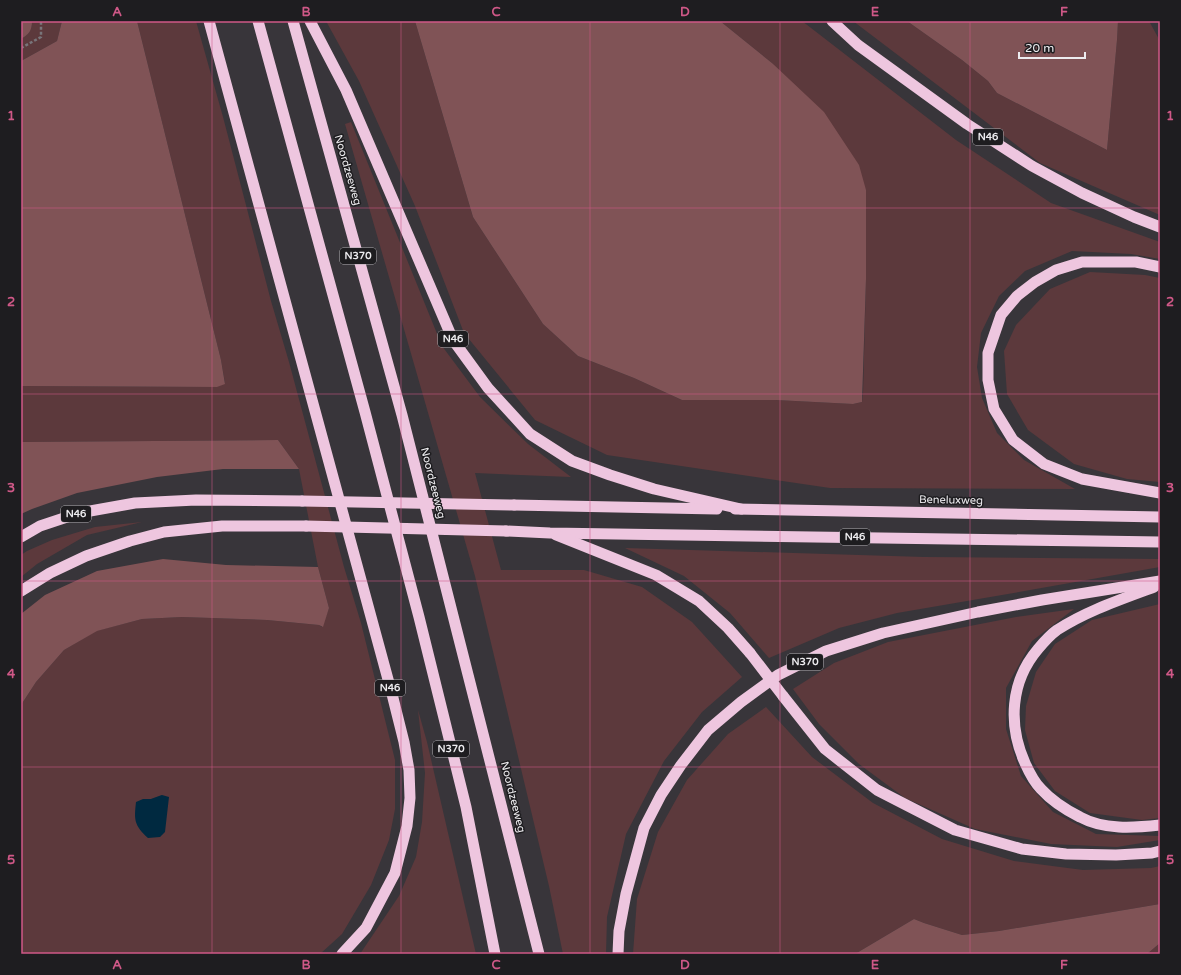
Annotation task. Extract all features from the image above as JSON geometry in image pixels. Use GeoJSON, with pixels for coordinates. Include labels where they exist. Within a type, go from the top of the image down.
{"type":"FeatureCollection","features":[{"type":"Feature","properties":{"kind":"highway","name":"N46"},"geometry":{"type":"LineString","coordinates":[[209,21],[392,694],[404,742],[409,770],[410,798],[407,826],[395,873],[366,928],[342,954]]}},
{"type":"Feature","properties":{"kind":"highway","name":"N370"},"geometry":{"type":"LineString","coordinates":[[258,21],[419,618],[466,807],[495,954]]}},
{"type":"Feature","properties":{"kind":"highway","name":"Noordzeeweg"},"geometry":{"type":"LineString","coordinates":[[293,21],[402,415],[539,954]]}},
{"type":"Feature","properties":{"kind":"highway","name":"N46"},"geometry":{"type":"LineString","coordinates":[[310,21],[346,90],[453,340],[488,388],[530,434],[572,461],[610,476],[654,489],[741,509]]}},
{"type":"Feature","properties":{"kind":"highway","name":"N46"},"geometry":{"type":"LineString","coordinates":[[832,21],[858,44],[967,124],[1032,166],[1082,193],[1134,217],[1160,227]]}},
{"type":"Feature","properties":{"kind":"highway"},"geometry":{"type":"LineString","coordinates":[[1160,268],[1136,262],[1082,262],[1056,270],[1035,282],[1017,296],[1001,315],[988,353],[988,380],[994,409],[1013,440],[1044,464],[1082,479],[1160,493]]}},
{"type":"Feature","properties":{"kind":"highway","name":"N46"},"geometry":{"type":"LineString","coordinates":[[21,537],[40,526],[79,512],[135,503],[196,500],[741,509]]}},
{"type":"Feature","properties":{"kind":"highway","name":"Beneluxweg"},"geometry":{"type":"LineString","coordinates":[[741,509],[1160,517]]}},
{"type":"Feature","properties":{"kind":"highway","name":"N46"},"geometry":{"type":"LineString","coordinates":[[21,591],[50,573],[86,556],[130,541],[164,532],[222,526],[306,526],[550,533],[1160,542]]}},
{"type":"Feature","properties":{"kind":"highway","name":"N46"},"geometry":{"type":"LineString","coordinates":[[550,533],[656,575],[699,601],[728,628],[750,653],[825,749],[877,790],[955,830],[1022,850],[1066,854],[1116,855],[1152,853],[1160,851]]}},
{"type":"Feature","properties":{"kind":"highway","name":"N370"},"geometry":{"type":"LineString","coordinates":[[618,954],[619,932],[640,842],[644,828],[661,795],[681,764],[708,730],[741,702],[778,675],[826,651],[883,633],[978,612],[1160,581]]}},
{"type":"Feature","properties":{"kind":"highway"},"geometry":{"type":"LineString","coordinates":[[1160,585],[1078,618],[1056,631],[1024,668],[1015,698],[1014,716],[1015,733],[1020,752],[1029,771],[1040,789],[1059,804],[1080,818],[1100,824],[1120,827],[1160,825]]}},
{"type":"Feature","properties":{"kind":"path"},"geometry":{"type":"LineString","coordinates":[[21,48],[41,37],[41,21]]}},
{"type":"Feature","properties":{"kind":"shaded area"},"geometry":{"type":"Polygon","coordinates":[[[21,21],[32,21],[30,32],[21,39],[21,21]]]}},
{"type":"Feature","properties":{"kind":"shaded area"},"geometry":{"type":"Polygon","coordinates":[[[32,21],[62,21],[57,41],[21,61],[21,39],[30,32],[32,21]]]}},
{"type":"Feature","properties":{"kind":"shaded area"},"geometry":{"type":"Polygon","coordinates":[[[62,21],[137,21],[221,360],[225,384],[217,387],[21,386],[21,61],[57,41],[62,21]]]}},
{"type":"Feature","properties":{"kind":"shaded area"},"geometry":{"type":"Polygon","coordinates":[[[137,21],[196,21],[223,117],[271,301],[289,362],[344,567],[361,623],[395,760],[395,809],[389,840],[371,885],[342,934],[320,954],[23,954],[21,952],[21,705],[36,682],[64,650],[96,631],[142,619],[182,617],[267,620],[319,625],[322,627],[329,608],[318,567],[299,469],[278,440],[21,442],[21,386],[216,387],[225,383],[221,360],[137,21]],[[162,795],[151,799],[143,799],[148,838],[162,795]]]}},
{"type":"Feature","properties":{"kind":"shaded area"},"geometry":{"type":"Polygon","coordinates":[[[326,21],[415,21],[473,217],[543,324],[578,356],[634,378],[682,400],[776,400],[853,404],[862,402],[863,394],[866,279],[866,190],[772,63],[720,21],[802,21],[956,140],[1051,203],[1160,242],[1160,259],[1131,254],[1072,251],[1025,271],[999,296],[981,333],[977,367],[982,398],[997,433],[1024,460],[1075,489],[830,488],[607,455],[535,420],[464,333],[415,206],[359,81],[326,21]]]}},
{"type":"Feature","properties":{"kind":"shaded area"},"geometry":{"type":"Polygon","coordinates":[[[415,21],[720,21],[772,63],[824,112],[859,165],[866,190],[866,279],[862,402],[853,404],[776,400],[682,400],[634,378],[578,356],[543,324],[473,217],[415,21]]]}},
{"type":"Feature","properties":{"kind":"shaded area"},"geometry":{"type":"Polygon","coordinates":[[[853,21],[907,21],[962,60],[988,81],[997,93],[1107,150],[1118,21],[1149,21],[1160,41],[1160,215],[1040,163],[853,21]]]}},
{"type":"Feature","properties":{"kind":"shaded area"},"geometry":{"type":"Polygon","coordinates":[[[907,21],[1118,21],[1107,150],[997,93],[988,81],[962,60],[907,21]]]}},
{"type":"Feature","properties":{"kind":"shaded area"},"geometry":{"type":"Polygon","coordinates":[[[351,122],[442,346],[480,397],[528,444],[571,477],[475,473],[501,570],[584,570],[642,587],[692,622],[742,677],[702,712],[664,761],[626,834],[607,917],[606,954],[563,954],[549,886],[475,576],[345,124],[351,122]]]}},
{"type":"Feature","properties":{"kind":"shaded area"},"geometry":{"type":"Polygon","coordinates":[[[1090,272],[1145,275],[1160,278],[1160,482],[1127,479],[1074,464],[1028,430],[1007,394],[1004,351],[1016,325],[1050,289],[1090,272]]]}},
{"type":"Feature","properties":{"kind":"shaded area"},"geometry":{"type":"Polygon","coordinates":[[[278,440],[299,469],[223,469],[157,477],[77,493],[21,514],[21,442],[278,440]]]}},
{"type":"Feature","properties":{"kind":"shaded area"},"geometry":{"type":"Polygon","coordinates":[[[142,522],[87,535],[37,564],[21,577],[21,555],[27,551],[52,540],[95,527],[142,522]]]}},
{"type":"Feature","properties":{"kind":"shaded area"},"geometry":{"type":"Polygon","coordinates":[[[625,548],[924,557],[1160,559],[1160,567],[897,613],[839,628],[769,658],[730,613],[684,576],[625,548]]]}},
{"type":"Feature","properties":{"kind":"shaded area"},"geometry":{"type":"Polygon","coordinates":[[[163,559],[226,565],[318,567],[329,608],[323,627],[319,625],[267,620],[182,617],[142,619],[97,631],[64,650],[36,682],[21,705],[21,614],[45,595],[97,571],[163,559]]]}},
{"type":"Feature","properties":{"kind":"shaded area"},"geometry":{"type":"Polygon","coordinates":[[[1160,604],[1160,818],[1142,820],[1090,813],[1055,791],[1034,763],[1025,730],[1026,706],[1036,672],[1055,644],[1092,620],[1160,604]]]}},
{"type":"Feature","properties":{"kind":"shaded area"},"geometry":{"type":"Polygon","coordinates":[[[1074,609],[1032,641],[1006,688],[1006,729],[1021,776],[1053,812],[1096,834],[1160,836],[1160,840],[1117,847],[1051,844],[975,829],[905,798],[859,764],[819,724],[793,689],[834,663],[888,642],[1016,617],[1074,609]]]}},
{"type":"Feature","properties":{"kind":"shaded area"},"geometry":{"type":"Polygon","coordinates":[[[766,707],[812,757],[873,803],[942,839],[1014,861],[1083,870],[1151,868],[1160,866],[1160,904],[999,931],[962,935],[914,919],[855,954],[633,954],[637,899],[658,832],[687,780],[728,734],[766,707]]]}},
{"type":"Feature","properties":{"kind":"shaded area"},"geometry":{"type":"Polygon","coordinates":[[[418,710],[427,742],[476,954],[360,954],[399,896],[416,857],[422,822],[425,773],[418,710]]]}},
{"type":"Feature","properties":{"kind":"shaded area"},"geometry":{"type":"Polygon","coordinates":[[[1160,904],[1160,943],[1147,954],[855,954],[914,919],[962,935],[999,931],[1160,904]]]}},
{"type":"Feature","properties":{"kind":"shaded area"},"geometry":{"type":"Polygon","coordinates":[[[1160,943],[1160,954],[1147,954],[1160,943]]]}},
{"type":"Feature","properties":{"kind":"water"},"geometry":{"type":"Polygon","coordinates":[[[162,795],[169,797],[165,832],[160,837],[148,838],[136,822],[136,802],[162,795]]]}}]}
